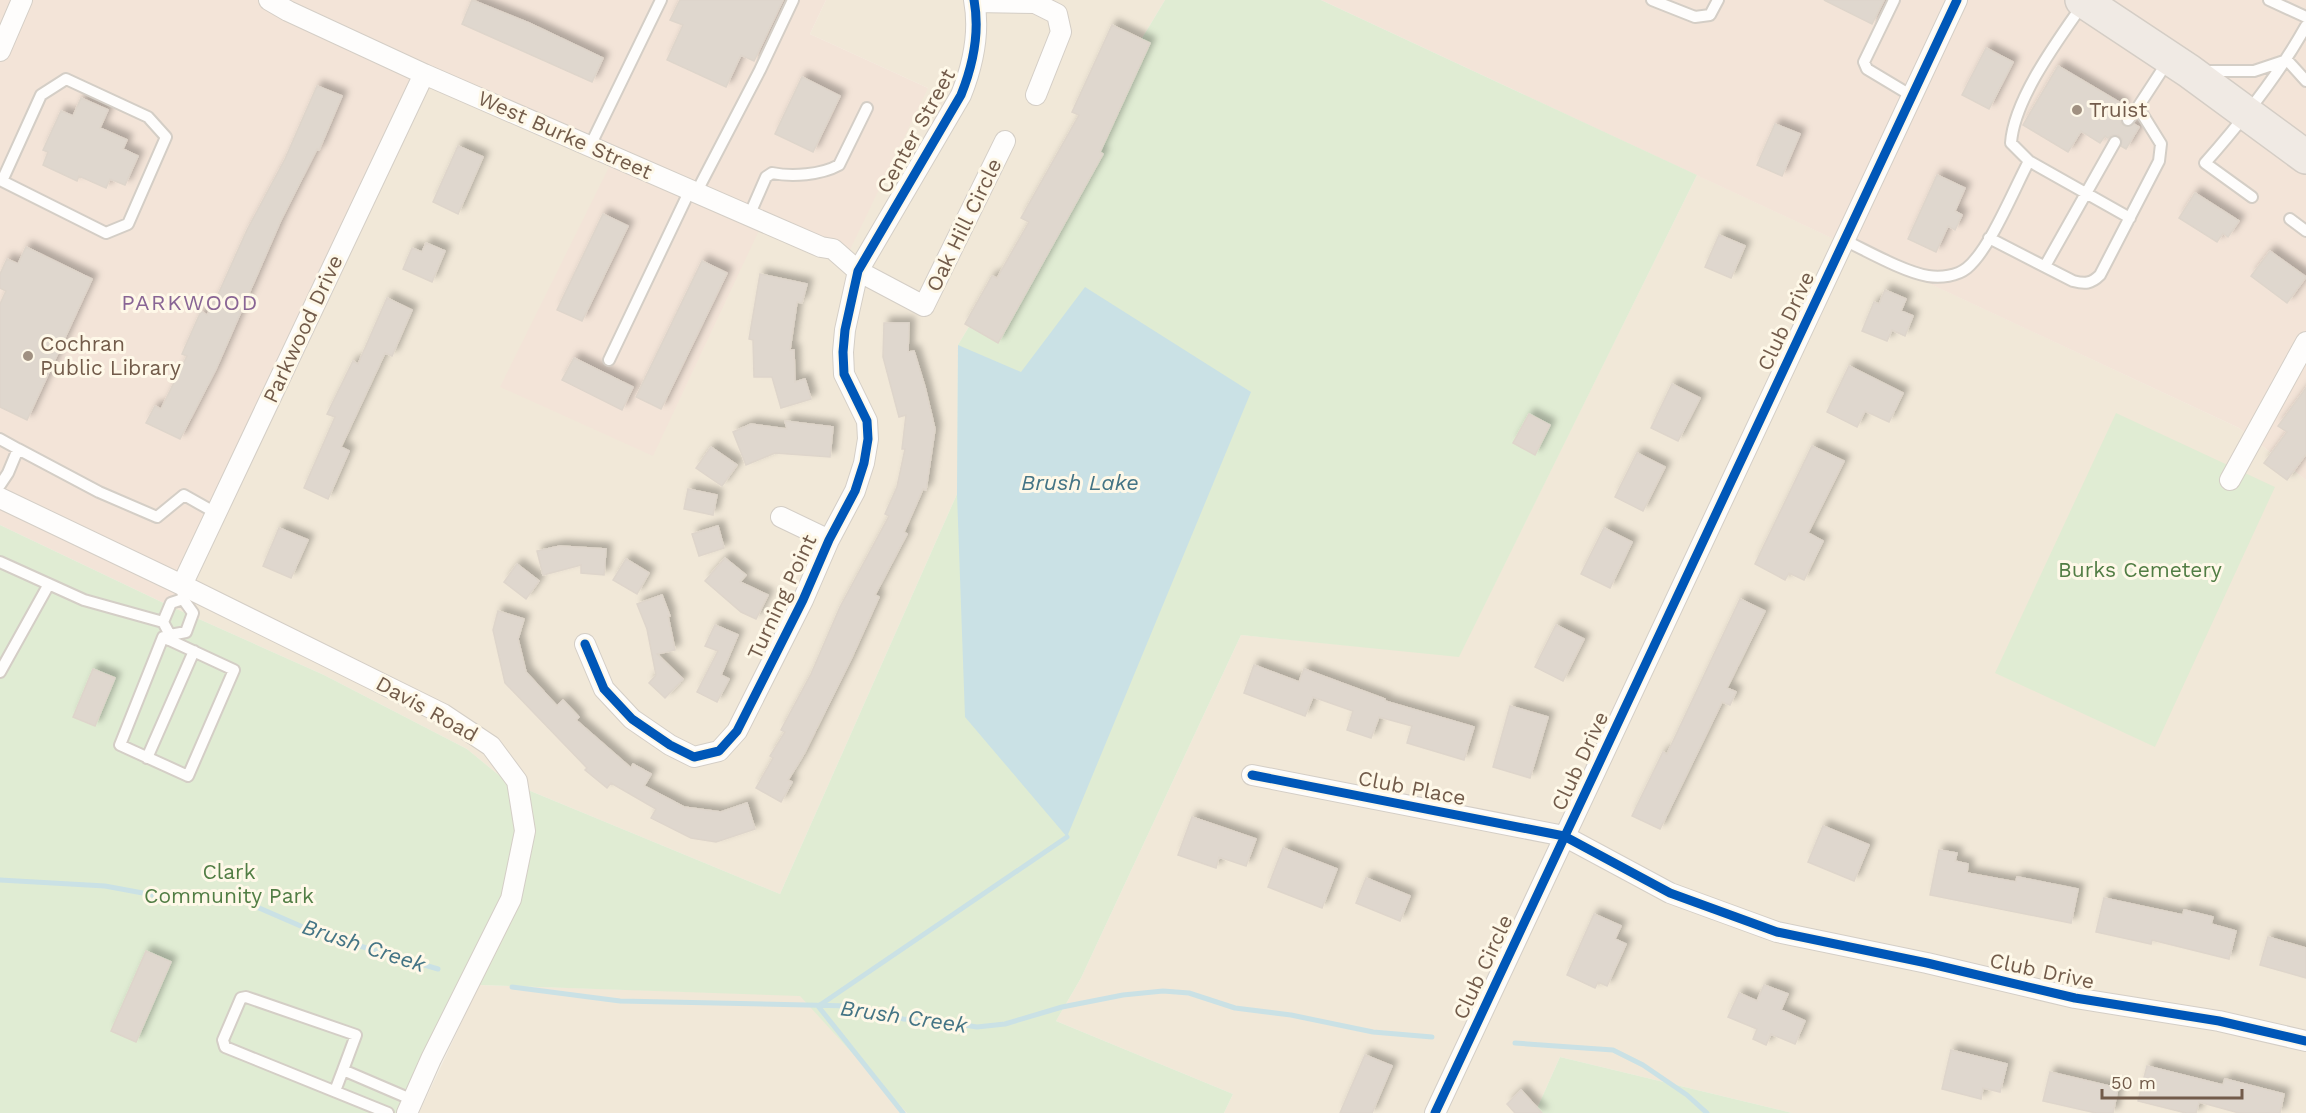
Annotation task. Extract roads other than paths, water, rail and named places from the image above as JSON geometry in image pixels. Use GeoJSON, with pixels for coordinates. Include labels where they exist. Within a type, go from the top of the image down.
{"type":"FeatureCollection","features":[{"type":"Feature","properties":{"kind":"highway"},"geometry":{"type":"LineString","coordinates":[[2084,1],[2180,65],[2306,157]]}},
{"type":"Feature","properties":{"kind":"street"},"geometry":{"type":"LineString","coordinates":[[0,51],[22,0]]}},
{"type":"Feature","properties":{"kind":"street","name":"West Burke Street"},"geometry":{"type":"LineString","coordinates":[[269,0],[424,74],[820,247],[833,249],[858,271]]}},
{"type":"Feature","properties":{"kind":"street","name":"Club Drive"},"geometry":{"type":"LineString","coordinates":[[1956,0],[1564,836],[1670,893],[1777,932],[1927,963],[2075,998],[2218,1021],[2306,1041]]}},
{"type":"Feature","properties":{"kind":"street"},"geometry":{"type":"LineString","coordinates":[[975,1],[1035,3],[1057,14],[1061,32],[1036,95]]}},
{"type":"Feature","properties":{"kind":"street","name":"Center Street"},"geometry":{"type":"LineString","coordinates":[[858,271],[961,95],[969,76],[974,54],[975,1]]}},
{"type":"Feature","properties":{"kind":"street","name":"Parkwood Drive"},"geometry":{"type":"LineString","coordinates":[[183,592],[216,513],[424,74]]}},
{"type":"Feature","properties":{"kind":"street","name":"Oak Hill Circle"},"geometry":{"type":"LineString","coordinates":[[858,271],[924,306],[1005,141]]}},
{"type":"Feature","properties":{"kind":"street","name":"Turning Point"},"geometry":{"type":"LineString","coordinates":[[585,644],[604,689],[632,719],[670,745],[694,757],[719,751],[737,731],[855,491],[864,463],[868,439],[867,421],[844,374],[843,352],[845,330],[858,271]]}},
{"type":"Feature","properties":{"kind":"street"},"geometry":{"type":"LineString","coordinates":[[2230,480],[2306,342]]}},
{"type":"Feature","properties":{"kind":"street","name":"Davis Road"},"geometry":{"type":"LineString","coordinates":[[0,498],[183,592],[443,714],[491,746],[517,781],[525,831],[511,899],[405,1110]]}},
{"type":"Feature","properties":{"kind":"street"},"geometry":{"type":"LineString","coordinates":[[781,517],[829,540]]}},
{"type":"Feature","properties":{"kind":"street","name":"Club Place"},"geometry":{"type":"LineString","coordinates":[[1252,775],[1564,836]]}},
{"type":"Feature","properties":{"kind":"street","name":"Club Circle"},"geometry":{"type":"LineString","coordinates":[[1435,1113],[1564,836]]}},
{"type":"Feature","properties":{"kind":"lane"},"geometry":{"type":"LineString","coordinates":[[590,146],[661,0]]}},
{"type":"Feature","properties":{"kind":"lane"},"geometry":{"type":"LineString","coordinates":[[609,360],[693,191],[760,70],[793,0]]}},
{"type":"Feature","properties":{"kind":"lane"},"geometry":{"type":"LineString","coordinates":[[1652,0],[1695,17],[1710,15],[1718,0]]}},
{"type":"Feature","properties":{"kind":"lane"},"geometry":{"type":"LineString","coordinates":[[1894,0],[1864,63],[1867,69],[1912,96]]}},
{"type":"Feature","properties":{"kind":"lane"},"geometry":{"type":"LineString","coordinates":[[2269,0],[2306,17]]}},
{"type":"Feature","properties":{"kind":"lane"},"geometry":{"type":"LineString","coordinates":[[2084,1],[2039,70],[2012,128],[2011,142],[2029,161],[2130,218]]}},
{"type":"Feature","properties":{"kind":"lane"},"geometry":{"type":"LineString","coordinates":[[2252,197],[2205,163],[2247,115],[2287,60],[2306,26]]}},
{"type":"Feature","properties":{"kind":"lane"},"geometry":{"type":"LineString","coordinates":[[2128,120],[2180,65],[2254,71],[2287,60]]}},
{"type":"Feature","properties":{"kind":"lane"},"geometry":{"type":"LineString","coordinates":[[2287,60],[2306,81]]}},
{"type":"Feature","properties":{"kind":"lane"},"geometry":{"type":"LineString","coordinates":[[66,79],[148,117],[166,137],[128,224],[106,233],[1,183],[40,94],[66,79]]}},
{"type":"Feature","properties":{"kind":"lane"},"geometry":{"type":"LineString","coordinates":[[1989,238],[2085,285],[2095,281],[2100,276],[2159,161],[2161,144],[2138,107]]}},
{"type":"Feature","properties":{"kind":"lane"},"geometry":{"type":"LineString","coordinates":[[749,216],[766,177],[772,173],[782,175],[820,172],[839,165],[867,108]]}},
{"type":"Feature","properties":{"kind":"lane"},"geometry":{"type":"LineString","coordinates":[[2045,266],[2115,142]]}},
{"type":"Feature","properties":{"kind":"lane"},"geometry":{"type":"LineString","coordinates":[[1844,240],[1927,276],[1948,276],[1966,269],[1982,252],[2029,161]]}},
{"type":"Feature","properties":{"kind":"lane"},"geometry":{"type":"LineString","coordinates":[[2290,219],[2306,231]]}},
{"type":"Feature","properties":{"kind":"lane"},"geometry":{"type":"LineString","coordinates":[[0,439],[99,492],[158,517],[184,495],[216,513]]}},
{"type":"Feature","properties":{"kind":"lane"},"geometry":{"type":"LineString","coordinates":[[0,485],[8,474],[18,449]]}},
{"type":"Feature","properties":{"kind":"lane"},"geometry":{"type":"LineString","coordinates":[[0,562],[84,600],[163,622]]}},
{"type":"Feature","properties":{"kind":"lane"},"geometry":{"type":"LineString","coordinates":[[0,672],[49,584]]}},
{"type":"Feature","properties":{"kind":"lane"},"geometry":{"type":"LineString","coordinates":[[167,638],[186,632],[193,613],[183,592],[171,603],[163,622],[167,638],[120,745],[188,776],[234,670],[167,638]]}},
{"type":"Feature","properties":{"kind":"lane"},"geometry":{"type":"LineString","coordinates":[[147,758],[194,651]]}},
{"type":"Feature","properties":{"kind":"lane"},"geometry":{"type":"LineString","coordinates":[[335,1091],[356,1035],[246,997],[240,998],[224,1040],[225,1047],[335,1091],[405,1110]]}},
{"type":"Feature","properties":{"kind":"lane"},"geometry":{"type":"LineString","coordinates":[[344,1070],[405,1110]]}},
{"type":"Feature","properties":{"kind":"water","name":"Brush Lake"},"geometry":{"type":"Polygon","coordinates":[[[1085,287],[1251,392],[1067,837],[965,717],[957,494],[958,345],[1021,372],[1085,287]]]}},
{"type":"Feature","properties":{"kind":"waterway"},"geometry":{"type":"LineString","coordinates":[[820,1005],[1067,837]]}},
{"type":"Feature","properties":{"kind":"waterway","name":"Brush Creek"},"geometry":{"type":"LineString","coordinates":[[0,880],[105,886],[159,896],[194,895]]}},
{"type":"Feature","properties":{"kind":"waterway","name":"Brush Creek"},"geometry":{"type":"LineString","coordinates":[[225,893],[319,934],[438,969]]}},
{"type":"Feature","properties":{"kind":"waterway","name":"Brush Creek"},"geometry":{"type":"LineString","coordinates":[[512,987],[620,1001],[851,1006],[881,1011],[903,1019],[939,1021],[977,1027],[1005,1024],[1062,1007],[1123,995],[1163,991],[1189,993],[1235,1008],[1291,1015],[1373,1032],[1432,1037]]}},
{"type":"Feature","properties":{"kind":"waterway"},"geometry":{"type":"LineString","coordinates":[[818,1006],[903,1113]]}},
{"type":"Feature","properties":{"kind":"waterway","name":"Brush Creek"},"geometry":{"type":"LineString","coordinates":[[1515,1043],[1613,1050],[1643,1065],[1687,1095],[1707,1113]]}},
{"type":"Feature","properties":{"kind":"place","name":"Truist"},"geometry":{"type":"Point","coordinates":[2077,110]}},
{"type":"Feature","properties":{"kind":"place","name":"Cochran Public Library"},"geometry":{"type":"Point","coordinates":[28,356]}},
{"type":"Feature","properties":{"kind":"district","name":"PARKWOOD"},"geometry":{"type":"Point","coordinates":[190,302]}},
{"type":"Feature","properties":{"kind":"park label","name":"Burks Cemetery"},"geometry":{"type":"Point","coordinates":[2140,570]}},
{"type":"Feature","properties":{"kind":"park label","name":"Clark Community Park"},"geometry":{"type":"Point","coordinates":[229,884]}}]}
